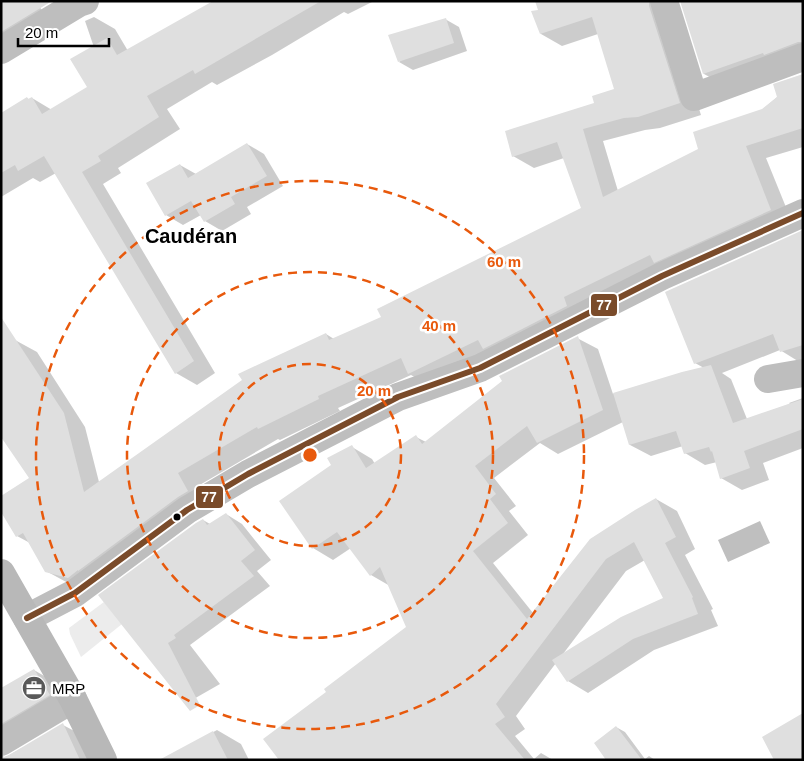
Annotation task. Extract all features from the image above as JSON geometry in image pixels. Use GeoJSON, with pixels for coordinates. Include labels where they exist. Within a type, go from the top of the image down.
{"type":"FeatureCollection","features":[{"type":"Feature","properties":{"kind":"street"},"geometry":{"type":"LineString","coordinates":[[1,50],[85,1]]}},
{"type":"Feature","properties":{"kind":"street"},"geometry":{"type":"LineString","coordinates":[[664,1],[694,97],[803,57]]}},
{"type":"Feature","properties":{"kind":"street"},"geometry":{"type":"LineString","coordinates":[[28,618],[74,593],[187,510],[248,474],[398,398],[480,368],[662,276],[803,213]]}},
{"type":"Feature","properties":{"kind":"street"},"geometry":{"type":"LineString","coordinates":[[768,380],[803,373]]}},
{"type":"Feature","properties":{"kind":"street"},"geometry":{"type":"LineString","coordinates":[[1,573],[73,699],[103,760]]}},
{"type":"Feature","properties":{"kind":"street"},"geometry":{"type":"LineString","coordinates":[[1,742],[73,699]]}},
{"type":"Feature","properties":{"kind":"shaded area"},"geometry":{"type":"Polygon","coordinates":[[[760,521],[770,543],[728,562],[718,540],[760,521]]]}},
{"type":"Feature","properties":{"kind":"shaded area"},"geometry":{"type":"Polygon","coordinates":[[[104,602],[122,624],[81,657],[69,628],[104,602]]]}},
{"type":"Feature","properties":{"kind":"building"},"geometry":{"type":"Polygon","coordinates":[[[1,1],[52,1],[1,32],[1,1]]]}},
{"type":"Feature","properties":{"kind":"building"},"geometry":{"type":"Polygon","coordinates":[[[213,1],[321,1],[195,74],[193,70],[147,96],[159,117],[98,156],[101,161],[82,172],[194,361],[175,374],[44,156],[18,171],[15,165],[1,173],[1,113],[27,97],[28,99],[32,97],[42,114],[87,87],[70,59],[107,38],[117,55],[213,1]]]}},
{"type":"Feature","properties":{"kind":"building"},"geometry":{"type":"Polygon","coordinates":[[[535,1],[649,1],[680,103],[638,117],[624,118],[583,129],[603,197],[698,149],[693,132],[762,109],[777,97],[773,84],[803,74],[803,128],[746,146],[771,210],[654,263],[650,255],[564,297],[567,306],[483,349],[478,340],[408,374],[401,358],[318,396],[319,399],[258,429],[257,427],[178,473],[188,491],[68,578],[45,572],[23,533],[16,537],[1,512],[1,496],[29,478],[1,437],[1,317],[64,413],[84,492],[242,380],[238,374],[326,333],[329,340],[381,317],[377,309],[581,208],[557,142],[512,157],[505,131],[594,103],[592,96],[614,89],[592,17],[540,34],[531,11],[538,10],[535,1]]]}},
{"type":"Feature","properties":{"kind":"building"},"geometry":{"type":"Polygon","coordinates":[[[680,1],[803,1],[803,42],[798,42],[764,55],[763,53],[703,74],[680,1]]]}},
{"type":"Feature","properties":{"kind":"building"},"geometry":{"type":"Polygon","coordinates":[[[446,18],[454,43],[398,62],[388,35],[446,18]]]}},
{"type":"Feature","properties":{"kind":"building"},"geometry":{"type":"Polygon","coordinates":[[[247,143],[267,176],[231,197],[235,204],[204,222],[191,201],[165,216],[146,183],[180,164],[188,178],[247,143]]]}},
{"type":"Feature","properties":{"kind":"building"},"geometry":{"type":"Polygon","coordinates":[[[803,230],[803,345],[780,352],[773,334],[694,364],[665,292],[803,230]]]}},
{"type":"Feature","properties":{"kind":"building"},"geometry":{"type":"Polygon","coordinates":[[[578,336],[603,410],[537,443],[527,426],[475,466],[496,494],[490,499],[508,523],[473,551],[527,619],[590,539],[656,498],[676,537],[665,543],[693,597],[698,614],[633,639],[567,682],[552,660],[621,617],[663,598],[634,542],[606,559],[496,704],[505,717],[495,724],[525,760],[279,760],[263,739],[326,692],[324,689],[406,627],[380,567],[370,576],[337,532],[312,549],[279,501],[331,465],[327,458],[352,445],[366,468],[416,435],[422,444],[502,381],[499,376],[578,336]]]}},
{"type":"Feature","properties":{"kind":"building"},"geometry":{"type":"Polygon","coordinates":[[[711,365],[733,423],[803,399],[803,429],[744,451],[750,468],[720,479],[712,451],[709,447],[684,454],[676,431],[629,445],[613,393],[711,365]]]}},
{"type":"Feature","properties":{"kind":"building"},"geometry":{"type":"Polygon","coordinates":[[[226,513],[255,550],[241,561],[254,576],[174,635],[176,638],[168,643],[200,705],[190,711],[98,595],[196,523],[203,519],[207,525],[226,513]]]}},
{"type":"Feature","properties":{"kind":"building"},"geometry":{"type":"Polygon","coordinates":[[[34,669],[50,695],[1,724],[1,688],[34,669]]]}},
{"type":"Feature","properties":{"kind":"building"},"geometry":{"type":"Polygon","coordinates":[[[803,713],[803,760],[774,760],[762,737],[803,713]]]}},
{"type":"Feature","properties":{"kind":"building"},"geometry":{"type":"Polygon","coordinates":[[[63,723],[80,760],[1,760],[1,758],[63,723]]]}},
{"type":"Feature","properties":{"kind":"building"},"geometry":{"type":"Polygon","coordinates":[[[616,726],[642,760],[606,760],[594,743],[616,726]]]}},
{"type":"Feature","properties":{"kind":"building"},"geometry":{"type":"Polygon","coordinates":[[[213,731],[228,760],[159,760],[213,731]]]}},
{"type":"Feature","properties":{"kind":"transit line","name":"77"},"geometry":{"type":"LineString","coordinates":[[27,618],[75,593],[187,510],[248,474],[398,397],[480,368],[662,276],[803,213]]}},
{"type":"Feature","properties":{"kind":"place","name":"MRP"},"geometry":{"type":"Point","coordinates":[34,688]}},
{"type":"Feature","properties":{"kind":"district","name":"Caudéran"},"geometry":{"type":"Point","coordinates":[191,236]}}]}
